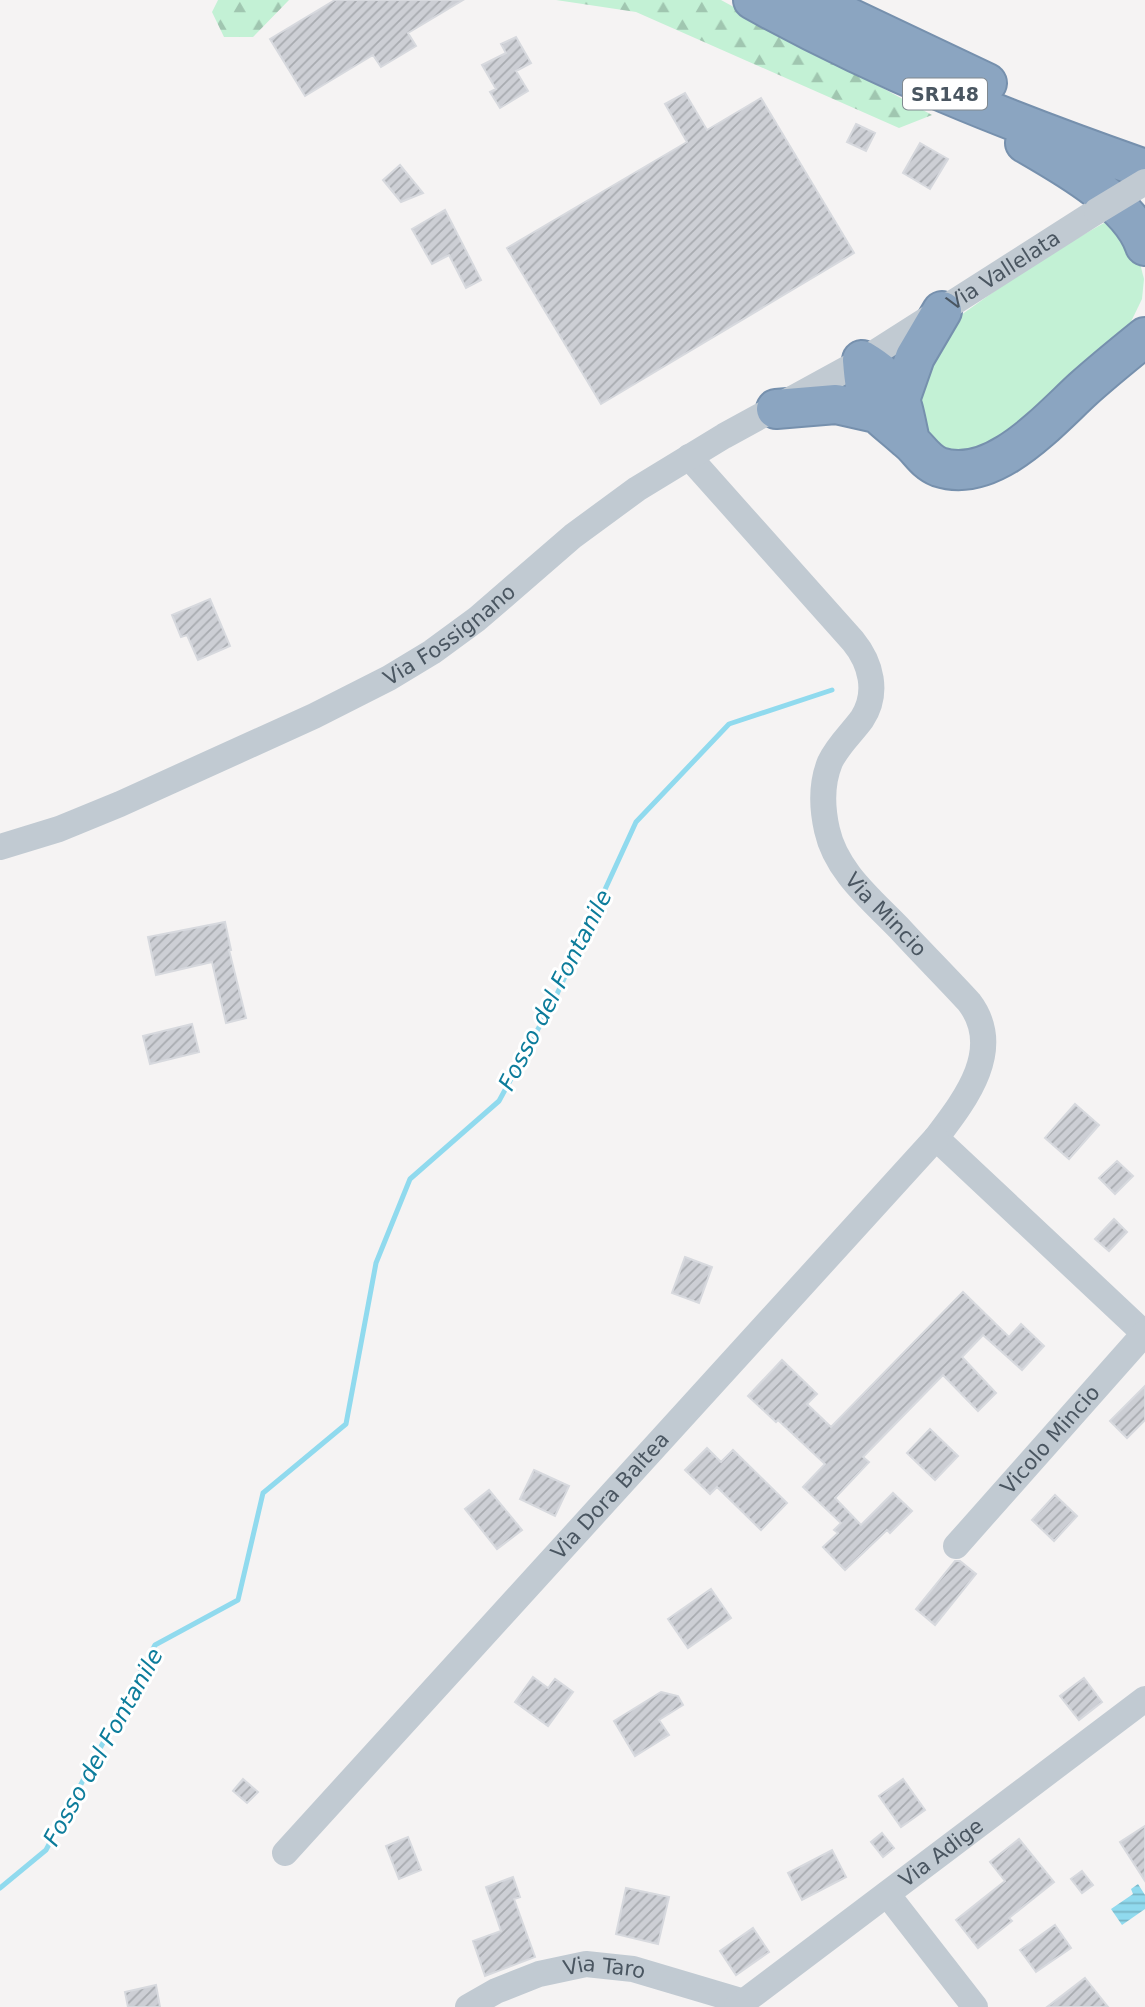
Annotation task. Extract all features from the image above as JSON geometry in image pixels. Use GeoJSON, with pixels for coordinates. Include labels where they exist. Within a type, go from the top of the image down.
{"type":"FeatureCollection","features":[{"type":"Feature","properties":{"kind":"highway","name":"SR148"},"geometry":{"type":"LineString","coordinates":[[753,0],[849,51],[920,83],[1029,128],[1145,169]]}},
{"type":"Feature","properties":{"kind":"highway","name":"SR148"},"geometry":{"type":"LineString","coordinates":[[812,0],[996,88],[1145,146]]}},
{"type":"Feature","properties":{"kind":"highway"},"geometry":{"type":"LineString","coordinates":[[920,83],[1035,149],[1091,187],[1129,219],[1145,246]]}},
{"type":"Feature","properties":{"kind":"highway"},"geometry":{"type":"LineString","coordinates":[[1109,366],[1134,329],[1145,306]]}},
{"type":"Feature","properties":{"kind":"highway"},"geometry":{"type":"LineString","coordinates":[[888,405],[942,311]]}},
{"type":"Feature","properties":{"kind":"highway"},"geometry":{"type":"LineString","coordinates":[[862,360],[865,390],[888,405],[917,450],[931,463],[947,469],[968,469],[994,461],[1025,441],[1145,337]]}},
{"type":"Feature","properties":{"kind":"highway"},"geometry":{"type":"LineString","coordinates":[[776,409],[836,404],[888,405]]}},
{"type":"Feature","properties":{"kind":"street","name":"Via Vallelata"},"geometry":{"type":"LineString","coordinates":[[862,360],[1145,182]]}},
{"type":"Feature","properties":{"kind":"street","name":"Via Fossignano"},"geometry":{"type":"LineString","coordinates":[[0,847],[59,829],[120,804],[314,716],[389,678],[432,652],[477,619],[602,514],[723,436],[862,360]]}},
{"type":"Feature","properties":{"kind":"street","name":"Via Mincio"},"geometry":{"type":"LineString","coordinates":[[689,457],[857,646],[869,668],[872,690],[868,707],[831,760],[824,785],[824,811],[832,846],[844,869],[969,1002],[980,1021],[982,1054],[973,1085],[936,1138]]}},
{"type":"Feature","properties":{"kind":"street"},"geometry":{"type":"LineString","coordinates":[[936,1138],[1145,1334]]}},
{"type":"Feature","properties":{"kind":"street","name":"Via Dora Baltea"},"geometry":{"type":"LineString","coordinates":[[285,1853],[936,1138]]}},
{"type":"Feature","properties":{"kind":"street","name":"Vicolo Mincio"},"geometry":{"type":"LineString","coordinates":[[956,1546],[1145,1334]]}},
{"type":"Feature","properties":{"kind":"street","name":"Via Adige"},"geometry":{"type":"LineString","coordinates":[[741,2005],[1145,1699]]}},
{"type":"Feature","properties":{"kind":"street"},"geometry":{"type":"LineString","coordinates":[[887,1894],[975,2007]]}},
{"type":"Feature","properties":{"kind":"street","name":"Via Taro"},"geometry":{"type":"LineString","coordinates":[[468,2007],[496,1991],[538,1974],[586,1964],[633,1969],[741,2005]]}},
{"type":"Feature","properties":{"kind":"green space"},"geometry":{"type":"Polygon","coordinates":[[[218,0],[289,0],[253,37],[224,37],[212,12],[218,0]]]}},
{"type":"Feature","properties":{"kind":"green space"},"geometry":{"type":"Polygon","coordinates":[[[556,0],[721,0],[932,115],[899,128],[636,12],[556,0]]]}},
{"type":"Feature","properties":{"kind":"green space"},"geometry":{"type":"Polygon","coordinates":[[[1118,215],[1136,248],[1144,279],[1142,299],[1126,332],[1024,428],[963,453],[941,448],[910,416],[947,325],[1037,261],[1118,215]]]}},
{"type":"Feature","properties":{"kind":"water"},"geometry":{"type":"Polygon","coordinates":[[[1138,1884],[1145,1895],[1145,1909],[1122,1925],[1111,1909],[1133,1894],[1131,1889],[1138,1884]]]}},
{"type":"Feature","properties":{"kind":"building"},"geometry":{"type":"Polygon","coordinates":[[[335,0],[463,0],[408,33],[416,46],[381,67],[373,55],[305,96],[270,39],[335,0]]]}},
{"type":"Feature","properties":{"kind":"building"},"geometry":{"type":"Polygon","coordinates":[[[516,37],[531,63],[516,71],[528,91],[500,108],[490,92],[496,89],[482,65],[506,53],[501,44],[516,37]]]}},
{"type":"Feature","properties":{"kind":"building"},"geometry":{"type":"Polygon","coordinates":[[[685,93],[707,130],[761,98],[854,253],[601,404],[507,248],[687,142],[665,104],[685,93]]]}},
{"type":"Feature","properties":{"kind":"building"},"geometry":{"type":"Polygon","coordinates":[[[856,124],[875,133],[866,151],[847,142],[856,124]]]}},
{"type":"Feature","properties":{"kind":"building"},"geometry":{"type":"Polygon","coordinates":[[[920,143],[948,159],[930,189],[903,173],[920,143]]]}},
{"type":"Feature","properties":{"kind":"building"},"geometry":{"type":"Polygon","coordinates":[[[400,165],[423,193],[401,202],[383,180],[400,165]]]}},
{"type":"Feature","properties":{"kind":"building"},"geometry":{"type":"Polygon","coordinates":[[[445,210],[481,280],[466,288],[449,255],[432,264],[412,229],[445,210]]]}},
{"type":"Feature","properties":{"kind":"building"},"geometry":{"type":"Polygon","coordinates":[[[210,599],[230,646],[198,660],[187,635],[181,637],[172,615],[210,599]]]}},
{"type":"Feature","properties":{"kind":"building"},"geometry":{"type":"Polygon","coordinates":[[[225,922],[246,1018],[226,1023],[212,962],[156,975],[148,937],[225,922]]]}},
{"type":"Feature","properties":{"kind":"building"},"geometry":{"type":"Polygon","coordinates":[[[192,1024],[199,1052],[150,1064],[143,1036],[192,1024]]]}},
{"type":"Feature","properties":{"kind":"building"},"geometry":{"type":"Polygon","coordinates":[[[1075,1104],[1099,1125],[1069,1159],[1045,1138],[1075,1104]]]}},
{"type":"Feature","properties":{"kind":"building"},"geometry":{"type":"Polygon","coordinates":[[[1117,1161],[1133,1176],[1115,1194],[1099,1178],[1117,1161]]]}},
{"type":"Feature","properties":{"kind":"building"},"geometry":{"type":"Polygon","coordinates":[[[1114,1219],[1127,1232],[1109,1251],[1095,1239],[1114,1219]]]}},
{"type":"Feature","properties":{"kind":"building"},"geometry":{"type":"Polygon","coordinates":[[[685,1257],[712,1267],[699,1303],[672,1293],[685,1257]]]}},
{"type":"Feature","properties":{"kind":"building"},"geometry":{"type":"Polygon","coordinates":[[[963,1292],[1009,1337],[1021,1324],[1044,1346],[1022,1370],[983,1335],[962,1357],[996,1393],[978,1411],[943,1375],[863,1457],[869,1462],[835,1498],[861,1525],[893,1493],[912,1511],[890,1533],[887,1530],[845,1570],[823,1547],[838,1533],[834,1530],[841,1523],[803,1487],[825,1464],[748,1396],[782,1360],[817,1394],[807,1404],[831,1427],[963,1292]]]}},
{"type":"Feature","properties":{"kind":"building"},"geometry":{"type":"Polygon","coordinates":[[[1145,1386],[1145,1420],[1127,1438],[1110,1421],[1145,1386]]]}},
{"type":"Feature","properties":{"kind":"building"},"geometry":{"type":"Polygon","coordinates":[[[930,1429],[958,1456],[935,1480],[907,1453],[930,1429]]]}},
{"type":"Feature","properties":{"kind":"building"},"geometry":{"type":"Polygon","coordinates":[[[707,1448],[721,1462],[733,1450],[787,1503],[761,1530],[717,1487],[710,1494],[685,1470],[707,1448]]]}},
{"type":"Feature","properties":{"kind":"building"},"geometry":{"type":"Polygon","coordinates":[[[534,1470],[569,1486],[555,1516],[520,1499],[534,1470]]]}},
{"type":"Feature","properties":{"kind":"building"},"geometry":{"type":"Polygon","coordinates":[[[489,1490],[522,1530],[497,1549],[465,1509],[489,1490]]]}},
{"type":"Feature","properties":{"kind":"building"},"geometry":{"type":"Polygon","coordinates":[[[1055,1495],[1077,1516],[1054,1541],[1032,1520],[1055,1495]]]}},
{"type":"Feature","properties":{"kind":"building"},"geometry":{"type":"Polygon","coordinates":[[[955,1561],[960,1561],[976,1574],[935,1625],[916,1609],[955,1561]]]}},
{"type":"Feature","properties":{"kind":"building"},"geometry":{"type":"Polygon","coordinates":[[[711,1589],[731,1618],[688,1648],[668,1619],[711,1589]]]}},
{"type":"Feature","properties":{"kind":"building"},"geometry":{"type":"Polygon","coordinates":[[[533,1677],[548,1688],[555,1679],[573,1692],[548,1726],[515,1702],[533,1677]]]}},
{"type":"Feature","properties":{"kind":"building"},"geometry":{"type":"Polygon","coordinates":[[[1084,1678],[1102,1702],[1079,1720],[1060,1696],[1084,1678]]]}},
{"type":"Feature","properties":{"kind":"building"},"geometry":{"type":"Polygon","coordinates":[[[661,1692],[678,1696],[683,1705],[659,1720],[669,1735],[635,1756],[614,1721],[661,1692]]]}},
{"type":"Feature","properties":{"kind":"building"},"geometry":{"type":"Polygon","coordinates":[[[243,1779],[258,1792],[247,1803],[233,1791],[243,1779]]]}},
{"type":"Feature","properties":{"kind":"building"},"geometry":{"type":"Polygon","coordinates":[[[903,1779],[925,1810],[901,1827],[879,1796],[903,1779]]]}},
{"type":"Feature","properties":{"kind":"building"},"geometry":{"type":"Polygon","coordinates":[[[1145,1826],[1145,1881],[1120,1842],[1145,1826]]]}},
{"type":"Feature","properties":{"kind":"building"},"geometry":{"type":"Polygon","coordinates":[[[882,1833],[894,1848],[883,1857],[871,1842],[882,1833]]]}},
{"type":"Feature","properties":{"kind":"building"},"geometry":{"type":"Polygon","coordinates":[[[408,1837],[421,1870],[399,1879],[386,1846],[408,1837]]]}},
{"type":"Feature","properties":{"kind":"building"},"geometry":{"type":"Polygon","coordinates":[[[1019,1839],[1054,1882],[1009,1918],[1012,1921],[978,1948],[956,1920],[1005,1881],[990,1862],[1019,1839]]]}},
{"type":"Feature","properties":{"kind":"building"},"geometry":{"type":"Polygon","coordinates":[[[832,1850],[846,1877],[802,1900],[788,1873],[832,1850]]]}},
{"type":"Feature","properties":{"kind":"building"},"geometry":{"type":"Polygon","coordinates":[[[1082,1871],[1093,1885],[1082,1893],[1071,1879],[1082,1871]]]}},
{"type":"Feature","properties":{"kind":"building"},"geometry":{"type":"Polygon","coordinates":[[[513,1877],[520,1897],[514,1899],[535,1957],[485,1976],[473,1941],[501,1931],[486,1887],[513,1877]]]}},
{"type":"Feature","properties":{"kind":"building"},"geometry":{"type":"Polygon","coordinates":[[[626,1888],[669,1897],[658,1944],[616,1934],[626,1888]]]}},
{"type":"Feature","properties":{"kind":"building"},"geometry":{"type":"Polygon","coordinates":[[[1055,1925],[1071,1948],[1036,1972],[1020,1950],[1055,1925]]]}},
{"type":"Feature","properties":{"kind":"building"},"geometry":{"type":"Polygon","coordinates":[[[753,1928],[769,1952],[736,1975],[720,1951],[753,1928]]]}},
{"type":"Feature","properties":{"kind":"building"},"geometry":{"type":"Polygon","coordinates":[[[1085,1978],[1108,2007],[1047,2007],[1085,1978]]]}},
{"type":"Feature","properties":{"kind":"building"},"geometry":{"type":"Polygon","coordinates":[[[156,1985],[160,2007],[128,2007],[125,1992],[156,1985]]]}},
{"type":"Feature","properties":{"kind":"waterway","name":"Fosso del Fontanile"},"geometry":{"type":"LineString","coordinates":[[0,1888],[46,1850],[155,1645],[238,1600],[263,1493],[346,1424],[376,1263],[410,1179],[499,1101],[557,994],[636,822],[729,724],[832,690]]}}]}
